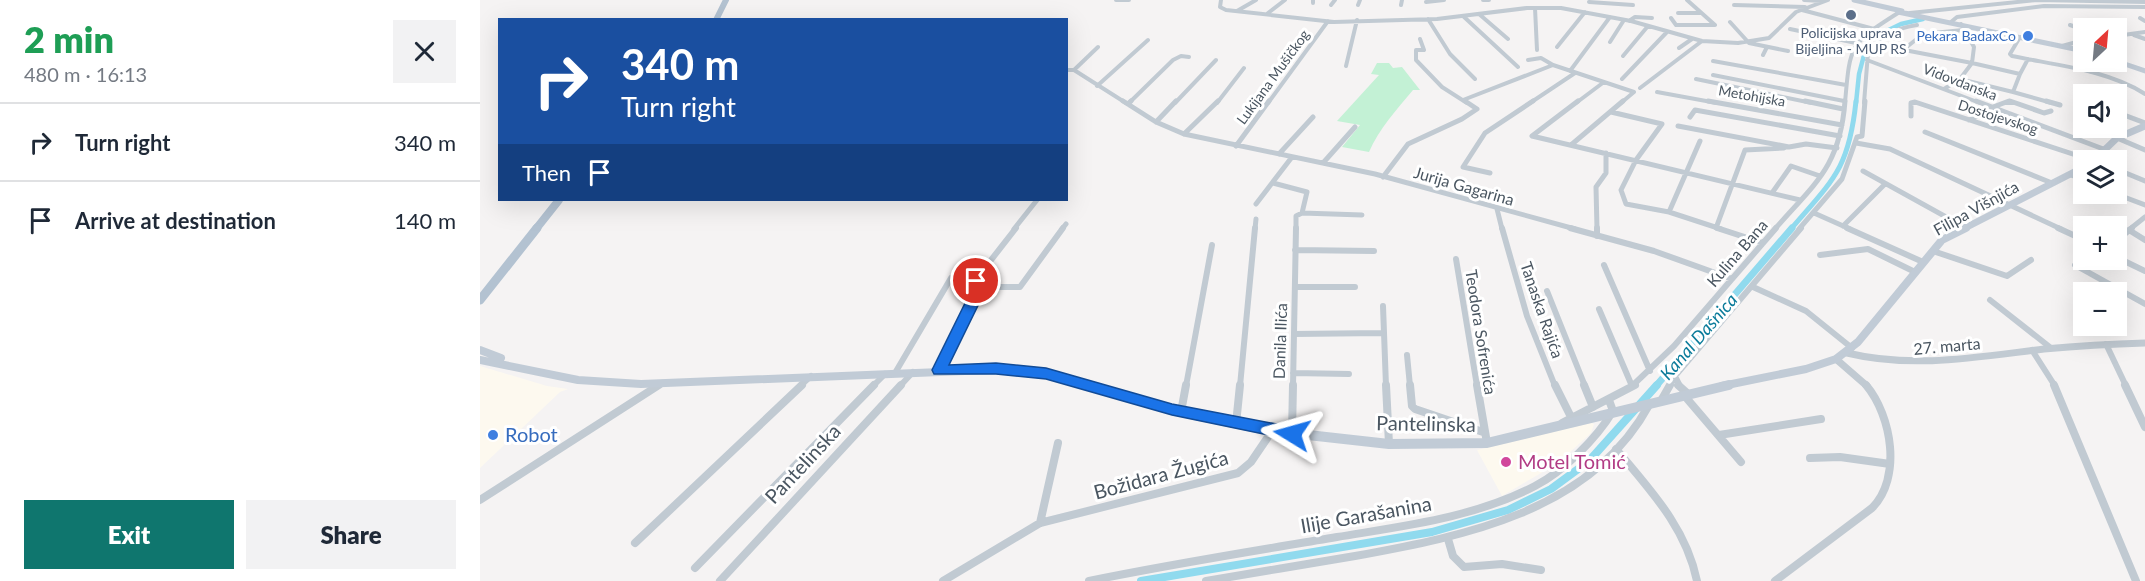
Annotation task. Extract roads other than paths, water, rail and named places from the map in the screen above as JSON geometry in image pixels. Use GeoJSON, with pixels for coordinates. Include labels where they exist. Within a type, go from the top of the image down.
{"type":"FeatureCollection","features":[{"type":"Feature","properties":{"kind":"main road"},"geometry":{"type":"LineString","coordinates":[[716,18],[720,0]]}},
{"type":"Feature","properties":{"kind":"main road"},"geometry":{"type":"LineString","coordinates":[[716,18],[726,0]]}},
{"type":"Feature","properties":{"kind":"main road"},"geometry":{"type":"LineString","coordinates":[[1854,0],[1905,13],[1926,15],[1962,27],[2073,48]]}},
{"type":"Feature","properties":{"kind":"main road"},"geometry":{"type":"LineString","coordinates":[[1926,15],[1933,12]]}},
{"type":"Feature","properties":{"kind":"main road"},"geometry":{"type":"LineString","coordinates":[[2127,65],[2145,71]]}},
{"type":"Feature","properties":{"kind":"main road"},"geometry":{"type":"LineString","coordinates":[[2127,133],[2145,125]]}},
{"type":"Feature","properties":{"kind":"main road"},"geometry":{"type":"LineString","coordinates":[[2106,150],[2117,138]]}},
{"type":"Feature","properties":{"kind":"main road","name":"Filipa Višnjića"},"geometry":{"type":"LineString","coordinates":[[1650,402],[1795,372],[1836,359],[1850,350],[1942,240],[2071,175]]}},
{"type":"Feature","properties":{"kind":"main road"},"geometry":{"type":"LineString","coordinates":[[480,300],[558,201]]}},
{"type":"Feature","properties":{"kind":"main road"},"geometry":{"type":"LineString","coordinates":[[480,305],[490,288]]}},
{"type":"Feature","properties":{"kind":"main road"},"geometry":{"type":"LineString","coordinates":[[480,350],[529,369]]}},
{"type":"Feature","properties":{"kind":"main road"},"geometry":{"type":"LineString","coordinates":[[480,360],[529,369]]}},
{"type":"Feature","properties":{"kind":"main road","name":"Pantelinska"},"geometry":{"type":"LineString","coordinates":[[529,369],[591,381],[663,383],[996,368],[1046,374],[1181,412],[1272,431],[1389,444],[1486,443],[1561,427],[1650,402]]}},
{"type":"Feature","properties":{"kind":"street"},"geometry":{"type":"LineString","coordinates":[[1116,0],[1129,0]]}},
{"type":"Feature","properties":{"kind":"street"},"geometry":{"type":"LineString","coordinates":[[1221,0],[1221,8],[1236,11],[1328,21],[1428,19],[1535,8],[1585,12],[1627,20],[1702,41],[1749,43],[1788,51]]}},
{"type":"Feature","properties":{"kind":"street"},"geometry":{"type":"LineString","coordinates":[[1236,11],[1256,0]]}},
{"type":"Feature","properties":{"kind":"street"},"geometry":{"type":"LineString","coordinates":[[1268,14],[1285,0]]}},
{"type":"Feature","properties":{"kind":"street"},"geometry":{"type":"LineString","coordinates":[[1331,5],[1335,0]]}},
{"type":"Feature","properties":{"kind":"street"},"geometry":{"type":"LineString","coordinates":[[1426,2],[1444,0]]}},
{"type":"Feature","properties":{"kind":"street"},"geometry":{"type":"LineString","coordinates":[[1482,0],[1490,0]]}},
{"type":"Feature","properties":{"kind":"street"},"geometry":{"type":"LineString","coordinates":[[1671,18],[1676,25],[1715,25],[1687,0]]}},
{"type":"Feature","properties":{"kind":"street"},"geometry":{"type":"LineString","coordinates":[[1804,0],[1826,1]]}},
{"type":"Feature","properties":{"kind":"street"},"geometry":{"type":"LineString","coordinates":[[1989,0],[1999,4]]}},
{"type":"Feature","properties":{"kind":"street"},"geometry":{"type":"LineString","coordinates":[[1933,12],[2037,0],[2144,4]]}},
{"type":"Feature","properties":{"kind":"street"},"geometry":{"type":"LineString","coordinates":[[2135,0],[2144,4]]}},
{"type":"Feature","properties":{"kind":"street"},"geometry":{"type":"LineString","coordinates":[[1594,14],[1588,1],[1633,5]]}},
{"type":"Feature","properties":{"kind":"street"},"geometry":{"type":"LineString","coordinates":[[1749,43],[1762,41],[1776,34],[1789,17],[1826,1]]}},
{"type":"Feature","properties":{"kind":"street"},"geometry":{"type":"LineString","coordinates":[[1951,22],[1957,17],[2040,6],[2144,4]]}},
{"type":"Feature","properties":{"kind":"street"},"geometry":{"type":"LineString","coordinates":[[1808,8],[1735,7],[1800,11],[1874,29]]}},
{"type":"Feature","properties":{"kind":"street"},"geometry":{"type":"LineString","coordinates":[[1535,8],[1536,50]]}},
{"type":"Feature","properties":{"kind":"street"},"geometry":{"type":"LineString","coordinates":[[1557,47],[1585,12]]}},
{"type":"Feature","properties":{"kind":"street"},"geometry":{"type":"LineString","coordinates":[[1678,13],[1701,13]]}},
{"type":"Feature","properties":{"kind":"street"},"geometry":{"type":"LineString","coordinates":[[1889,20],[1905,13]]}},
{"type":"Feature","properties":{"kind":"street"},"geometry":{"type":"LineString","coordinates":[[1790,29],[1856,43],[1874,29],[1905,13]]}},
{"type":"Feature","properties":{"kind":"street"},"geometry":{"type":"LineString","coordinates":[[1479,14],[1508,39]]}},
{"type":"Feature","properties":{"kind":"street"},"geometry":{"type":"LineString","coordinates":[[1463,16],[1518,67]]}},
{"type":"Feature","properties":{"kind":"street"},"geometry":{"type":"LineString","coordinates":[[1490,173],[1463,167],[1485,132],[1573,72],[1610,17]]}},
{"type":"Feature","properties":{"kind":"street"},"geometry":{"type":"LineString","coordinates":[[1610,42],[1627,20],[1635,17],[1652,18]]}},
{"type":"Feature","properties":{"kind":"street"},"geometry":{"type":"LineString","coordinates":[[1428,19],[1450,54],[1475,79]]}},
{"type":"Feature","properties":{"kind":"street"},"geometry":{"type":"LineString","coordinates":[[1346,66],[1357,20]]}},
{"type":"Feature","properties":{"kind":"street","name":"Lukijana Mušičkog"},"geometry":{"type":"LineString","coordinates":[[1236,146],[1328,21]]}},
{"type":"Feature","properties":{"kind":"street"},"geometry":{"type":"LineString","coordinates":[[1730,22],[1749,43]]}},
{"type":"Feature","properties":{"kind":"street"},"geometry":{"type":"LineString","coordinates":[[1662,399],[1675,376],[1753,287],[1842,179],[1857,137],[1862,136],[1867,60],[1873,44],[1895,30],[1917,25]]}},
{"type":"Feature","properties":{"kind":"street"},"geometry":{"type":"LineString","coordinates":[[1623,56],[1648,26]]}},
{"type":"Feature","properties":{"kind":"street"},"geometry":{"type":"LineString","coordinates":[[1904,50],[1923,34],[1962,27],[1974,47],[1972,63],[1960,79],[1944,88]]}},
{"type":"Feature","properties":{"kind":"street"},"geometry":{"type":"LineString","coordinates":[[1622,80],[1667,32]]}},
{"type":"Feature","properties":{"kind":"street"},"geometry":{"type":"LineString","coordinates":[[2127,35],[2145,32]]}},
{"type":"Feature","properties":{"kind":"street"},"geometry":{"type":"LineString","coordinates":[[2131,34],[2145,39]]}},
{"type":"Feature","properties":{"kind":"street"},"geometry":{"type":"LineString","coordinates":[[2020,37],[2010,54],[2096,75],[2145,94]]}},
{"type":"Feature","properties":{"kind":"street"},"geometry":{"type":"LineString","coordinates":[[1383,177],[1408,144],[1462,119],[1477,109],[1442,87],[1416,60],[1416,50],[1424,50],[1420,39]]}},
{"type":"Feature","properties":{"kind":"street"},"geometry":{"type":"LineString","coordinates":[[1679,48],[1692,39]]}},
{"type":"Feature","properties":{"kind":"street"},"geometry":{"type":"LineString","coordinates":[[1097,86],[1148,40]]}},
{"type":"Feature","properties":{"kind":"street"},"geometry":{"type":"LineString","coordinates":[[1640,88],[1702,41]]}},
{"type":"Feature","properties":{"kind":"street","name":"Kulina Bana"},"geometry":{"type":"LineString","coordinates":[[1561,427],[1565,419],[1609,400],[1632,387],[1650,372],[1835,158],[1842,125],[1851,54],[1856,43]]}},
{"type":"Feature","properties":{"kind":"street"},"geometry":{"type":"LineString","coordinates":[[2062,46],[2073,43]]}},
{"type":"Feature","properties":{"kind":"street"},"geometry":{"type":"LineString","coordinates":[[1873,44],[2020,74]]}},
{"type":"Feature","properties":{"kind":"street"},"geometry":{"type":"LineString","coordinates":[[1068,70],[1074,70],[1098,47]]}},
{"type":"Feature","properties":{"kind":"street"},"geometry":{"type":"LineString","coordinates":[[1763,55],[1767,47]]}},
{"type":"Feature","properties":{"kind":"street"},"geometry":{"type":"LineString","coordinates":[[1128,104],[1173,60],[1181,56],[1189,57]]}},
{"type":"Feature","properties":{"kind":"street"},"geometry":{"type":"LineString","coordinates":[[1528,60],[1541,58],[1553,65],[1632,91],[1634,94],[1571,145]]}},
{"type":"Feature","properties":{"kind":"street"},"geometry":{"type":"LineString","coordinates":[[2013,92],[2028,59]]}},
{"type":"Feature","properties":{"kind":"street"},"geometry":{"type":"LineString","coordinates":[[1156,122],[1216,60]]}},
{"type":"Feature","properties":{"kind":"street","name":"Vidovdanska"},"geometry":{"type":"LineString","coordinates":[[1867,60],[2106,150]]}},
{"type":"Feature","properties":{"kind":"street"},"geometry":{"type":"LineString","coordinates":[[1713,61],[1846,85]]}},
{"type":"Feature","properties":{"kind":"street"},"geometry":{"type":"LineString","coordinates":[[1463,100],[1553,65]]}},
{"type":"Feature","properties":{"kind":"street"},"geometry":{"type":"LineString","coordinates":[[1184,134],[1206,115],[1245,68]]}},
{"type":"Feature","properties":{"kind":"street","name":"Jurija Gagarina"},"geometry":{"type":"LineString","coordinates":[[1074,70],[1156,122],[1184,134],[1383,177],[1681,259],[1732,279]]}},
{"type":"Feature","properties":{"kind":"street"},"geometry":{"type":"LineString","coordinates":[[1713,75],[1844,101]]}},
{"type":"Feature","properties":{"kind":"street"},"geometry":{"type":"LineString","coordinates":[[1696,79],[1843,109]]}},
{"type":"Feature","properties":{"kind":"street"},"geometry":{"type":"LineString","coordinates":[[1960,79],[2060,105]]}},
{"type":"Feature","properties":{"kind":"street"},"geometry":{"type":"LineString","coordinates":[[1604,82],[1532,136],[1800,200]]}},
{"type":"Feature","properties":{"kind":"street","name":"Metohijska"},"geometry":{"type":"LineString","coordinates":[[1658,92],[1842,125]]}},
{"type":"Feature","properties":{"kind":"street"},"geometry":{"type":"LineString","coordinates":[[1969,120],[2009,100],[2044,113],[2050,111]]}},
{"type":"Feature","properties":{"kind":"street","name":"Dostojevskog"},"geometry":{"type":"LineString","coordinates":[[1911,116],[1908,114],[1913,102],[2073,153]]}},
{"type":"Feature","properties":{"kind":"street"},"geometry":{"type":"LineString","coordinates":[[1690,117],[1695,110],[1840,136]]}},
{"type":"Feature","properties":{"kind":"street"},"geometry":{"type":"LineString","coordinates":[[1611,112],[1662,124],[1636,160],[1621,190],[1624,201],[1638,208],[1669,212],[1763,243]]}},
{"type":"Feature","properties":{"kind":"street"},"geometry":{"type":"LineString","coordinates":[[2127,116],[2145,125]]}},
{"type":"Feature","properties":{"kind":"street"},"geometry":{"type":"LineString","coordinates":[[1279,154],[1313,117]]}},
{"type":"Feature","properties":{"kind":"street"},"geometry":{"type":"LineString","coordinates":[[1678,126],[1789,147]]}},
{"type":"Feature","properties":{"kind":"street"},"geometry":{"type":"LineString","coordinates":[[1323,163],[1355,127]]}},
{"type":"Feature","properties":{"kind":"street"},"geometry":{"type":"LineString","coordinates":[[1925,132],[2052,183]]}},
{"type":"Feature","properties":{"kind":"street"},"geometry":{"type":"LineString","coordinates":[[2117,138],[2145,150]]}},
{"type":"Feature","properties":{"kind":"street"},"geometry":{"type":"LineString","coordinates":[[1669,212],[1700,141]]}},
{"type":"Feature","properties":{"kind":"street"},"geometry":{"type":"LineString","coordinates":[[1856,143],[1890,149],[2073,235]]}},
{"type":"Feature","properties":{"kind":"street"},"geometry":{"type":"LineString","coordinates":[[1716,228],[1745,150],[1806,144],[1838,148]]}},
{"type":"Feature","properties":{"kind":"street"},"geometry":{"type":"LineString","coordinates":[[1597,236],[1596,188],[1606,173],[1606,153]]}},
{"type":"Feature","properties":{"kind":"street"},"geometry":{"type":"LineString","coordinates":[[1256,204],[1292,157]]}},
{"type":"Feature","properties":{"kind":"street"},"geometry":{"type":"LineString","coordinates":[[1772,193],[1791,166],[1820,176]]}},
{"type":"Feature","properties":{"kind":"street"},"geometry":{"type":"LineString","coordinates":[[1863,171],[1966,228]]}},
{"type":"Feature","properties":{"kind":"street"},"geometry":{"type":"LineString","coordinates":[[2127,174],[2145,181]]}},
{"type":"Feature","properties":{"kind":"street","name":"Danila Ilića"},"geometry":{"type":"LineString","coordinates":[[1273,183],[1303,189],[1306,192],[1302,213],[1296,216],[1292,434]]}},
{"type":"Feature","properties":{"kind":"street"},"geometry":{"type":"LineString","coordinates":[[1843,226],[1885,183]]}},
{"type":"Feature","properties":{"kind":"street"},"geometry":{"type":"LineString","coordinates":[[2127,198],[2145,205]]}},
{"type":"Feature","properties":{"kind":"street"},"geometry":{"type":"LineString","coordinates":[[939,370],[980,287],[977,278],[1036,201]]}},
{"type":"Feature","properties":{"kind":"street","name":"Tanaska Rajića"},"geometry":{"type":"LineString","coordinates":[[1497,209],[1507,252],[1530,320],[1552,380],[1571,417]]}},
{"type":"Feature","properties":{"kind":"street"},"geometry":{"type":"LineString","coordinates":[[1302,213],[1362,215]]}},
{"type":"Feature","properties":{"kind":"street"},"geometry":{"type":"LineString","coordinates":[[1814,213],[1923,262]]}},
{"type":"Feature","properties":{"kind":"street"},"geometry":{"type":"LineString","coordinates":[[2145,217],[2129,230],[2145,240]]}},
{"type":"Feature","properties":{"kind":"street"},"geometry":{"type":"LineString","coordinates":[[1236,424],[1256,219]]}},
{"type":"Feature","properties":{"kind":"street"},"geometry":{"type":"LineString","coordinates":[[980,287],[987,285],[1020,287],[1066,224]]}},
{"type":"Feature","properties":{"kind":"street"},"geometry":{"type":"LineString","coordinates":[[1181,412],[1212,244]]}},
{"type":"Feature","properties":{"kind":"street"},"geometry":{"type":"LineString","coordinates":[[1820,255],[1868,249],[1915,272]]}},
{"type":"Feature","properties":{"kind":"street"},"geometry":{"type":"LineString","coordinates":[[1295,250],[1374,251]]}},
{"type":"Feature","properties":{"kind":"street"},"geometry":{"type":"LineString","coordinates":[[1933,250],[2007,276],[2031,260]]}},
{"type":"Feature","properties":{"kind":"street","name":"Teodora Sofrenića"},"geometry":{"type":"LineString","coordinates":[[1456,259],[1486,443]]}},
{"type":"Feature","properties":{"kind":"street"},"geometry":{"type":"LineString","coordinates":[[2127,262],[2145,271]]}},
{"type":"Feature","properties":{"kind":"street"},"geometry":{"type":"LineString","coordinates":[[1604,265],[1650,372]]}},
{"type":"Feature","properties":{"kind":"street"},"geometry":{"type":"LineString","coordinates":[[2086,270],[2145,304]]}},
{"type":"Feature","properties":{"kind":"street"},"geometry":{"type":"LineString","coordinates":[[890,373],[951,278]]}},
{"type":"Feature","properties":{"kind":"street"},"geometry":{"type":"LineString","coordinates":[[1295,287],[1355,287]]}},
{"type":"Feature","properties":{"kind":"street"},"geometry":{"type":"LineString","coordinates":[[1753,287],[1809,311],[1830,326],[1850,350]]}},
{"type":"Feature","properties":{"kind":"street"},"geometry":{"type":"LineString","coordinates":[[1547,291],[1593,407]]}},
{"type":"Feature","properties":{"kind":"street"},"geometry":{"type":"LineString","coordinates":[[1990,300],[2051,348]]}},
{"type":"Feature","properties":{"kind":"street"},"geometry":{"type":"LineString","coordinates":[[1383,306],[1382,333],[1389,444]]}},
{"type":"Feature","properties":{"kind":"street"},"geometry":{"type":"LineString","coordinates":[[1599,309],[1632,387]]}},
{"type":"Feature","properties":{"kind":"street"},"geometry":{"type":"LineString","coordinates":[[1294,334],[1382,333]]}},
{"type":"Feature","properties":{"kind":"street","name":"27. marta"},"geometry":{"type":"LineString","coordinates":[[1850,350],[1879,360],[1917,363],[2051,348],[2145,343]]}},
{"type":"Feature","properties":{"kind":"street"},"geometry":{"type":"LineString","coordinates":[[2106,344],[2145,428]]}},
{"type":"Feature","properties":{"kind":"street"},"geometry":{"type":"LineString","coordinates":[[2032,350],[2059,393],[2136,581]]}},
{"type":"Feature","properties":{"kind":"street","name":"Pantelinska"},"geometry":{"type":"LineString","coordinates":[[1407,355],[1412,406],[1483,432]]}},
{"type":"Feature","properties":{"kind":"street"},"geometry":{"type":"LineString","coordinates":[[1775,581],[1872,508],[1885,493],[1890,464],[1884,422],[1876,398],[1851,370],[1836,359]]}},
{"type":"Feature","properties":{"kind":"street","name":"Pantelinska"},"geometry":{"type":"LineString","coordinates":[[720,581],[913,372]]}},
{"type":"Feature","properties":{"kind":"street","name":"Pantelinska"},"geometry":{"type":"LineString","coordinates":[[695,568],[890,373]]}},
{"type":"Feature","properties":{"kind":"street"},"geometry":{"type":"LineString","coordinates":[[1293,373],[1349,374]]}},
{"type":"Feature","properties":{"kind":"street"},"geometry":{"type":"LineString","coordinates":[[635,543],[811,376]]}},
{"type":"Feature","properties":{"kind":"street"},"geometry":{"type":"LineString","coordinates":[[1675,376],[1678,385],[1741,462]]}},
{"type":"Feature","properties":{"kind":"street","name":"Pantelinska"},"geometry":{"type":"LineString","coordinates":[[480,500],[663,383]]}},
{"type":"Feature","properties":{"kind":"street"},"geometry":{"type":"LineString","coordinates":[[1609,400],[1613,411]]}},
{"type":"Feature","properties":{"kind":"street"},"geometry":{"type":"LineString","coordinates":[[1206,581],[1448,539],[1504,523],[1539,508],[1583,479],[1617,449],[1650,402]]}},
{"type":"Feature","properties":{"kind":"street","name":"Ilije Garašanina"},"geometry":{"type":"LineString","coordinates":[[1089,581],[1147,569],[1423,523],[1488,506],[1536,486],[1561,468],[1604,426],[1613,411]]}},
{"type":"Feature","properties":{"kind":"street"},"geometry":{"type":"LineString","coordinates":[[1719,435],[1821,419]]}},
{"type":"Feature","properties":{"kind":"street","name":"Božidara Žugića"},"geometry":{"type":"LineString","coordinates":[[943,581],[1021,532],[1040,524],[1231,476],[1244,470],[1272,431]]}},
{"type":"Feature","properties":{"kind":"street"},"geometry":{"type":"LineString","coordinates":[[1040,524],[1058,443]]}},
{"type":"Feature","properties":{"kind":"street"},"geometry":{"type":"LineString","coordinates":[[1617,449],[1677,525],[1690,547],[1697,581]]}},
{"type":"Feature","properties":{"kind":"street"},"geometry":{"type":"LineString","coordinates":[[1810,458],[1825,455],[1849,456],[1890,464]]}},
{"type":"Feature","properties":{"kind":"street"},"geometry":{"type":"LineString","coordinates":[[1448,539],[1453,556],[1464,567],[1501,563],[1521,564],[1541,570]]}},
{"type":"Feature","properties":{"kind":"waterway","name":"Kanal Dašnica"},"geometry":{"type":"LineString","coordinates":[[1856,103],[1859,74],[1868,40],[1901,24],[1923,19]]}},
{"type":"Feature","properties":{"kind":"waterway","name":"Kanal Dašnica"},"geometry":{"type":"LineString","coordinates":[[1791,229],[1837,172],[1849,143],[1856,101]]}},
{"type":"Feature","properties":{"kind":"waterway","name":"Kanal Dašnica"},"geometry":{"type":"LineString","coordinates":[[1656,386],[1792,228]]}},
{"type":"Feature","properties":{"kind":"waterway","name":"Kanal Dašnica"},"geometry":{"type":"LineString","coordinates":[[1141,581],[1432,532],[1508,510],[1551,489],[1589,461],[1657,385]]}},
{"type":"Feature","properties":{"kind":"place","name":"Policijska uprava Bijeljina - MUP RS"},"geometry":{"type":"Point","coordinates":[1851,15]}},
{"type":"Feature","properties":{"kind":"place","name":"Pekara BadaxCo"},"geometry":{"type":"Point","coordinates":[2028,36]}},
{"type":"Feature","properties":{"kind":"place","name":"Robot"},"geometry":{"type":"Point","coordinates":[493,435]}},
{"type":"Feature","properties":{"kind":"place","name":"Motel Tomić"},"geometry":{"type":"Point","coordinates":[1506,462]}}]}
